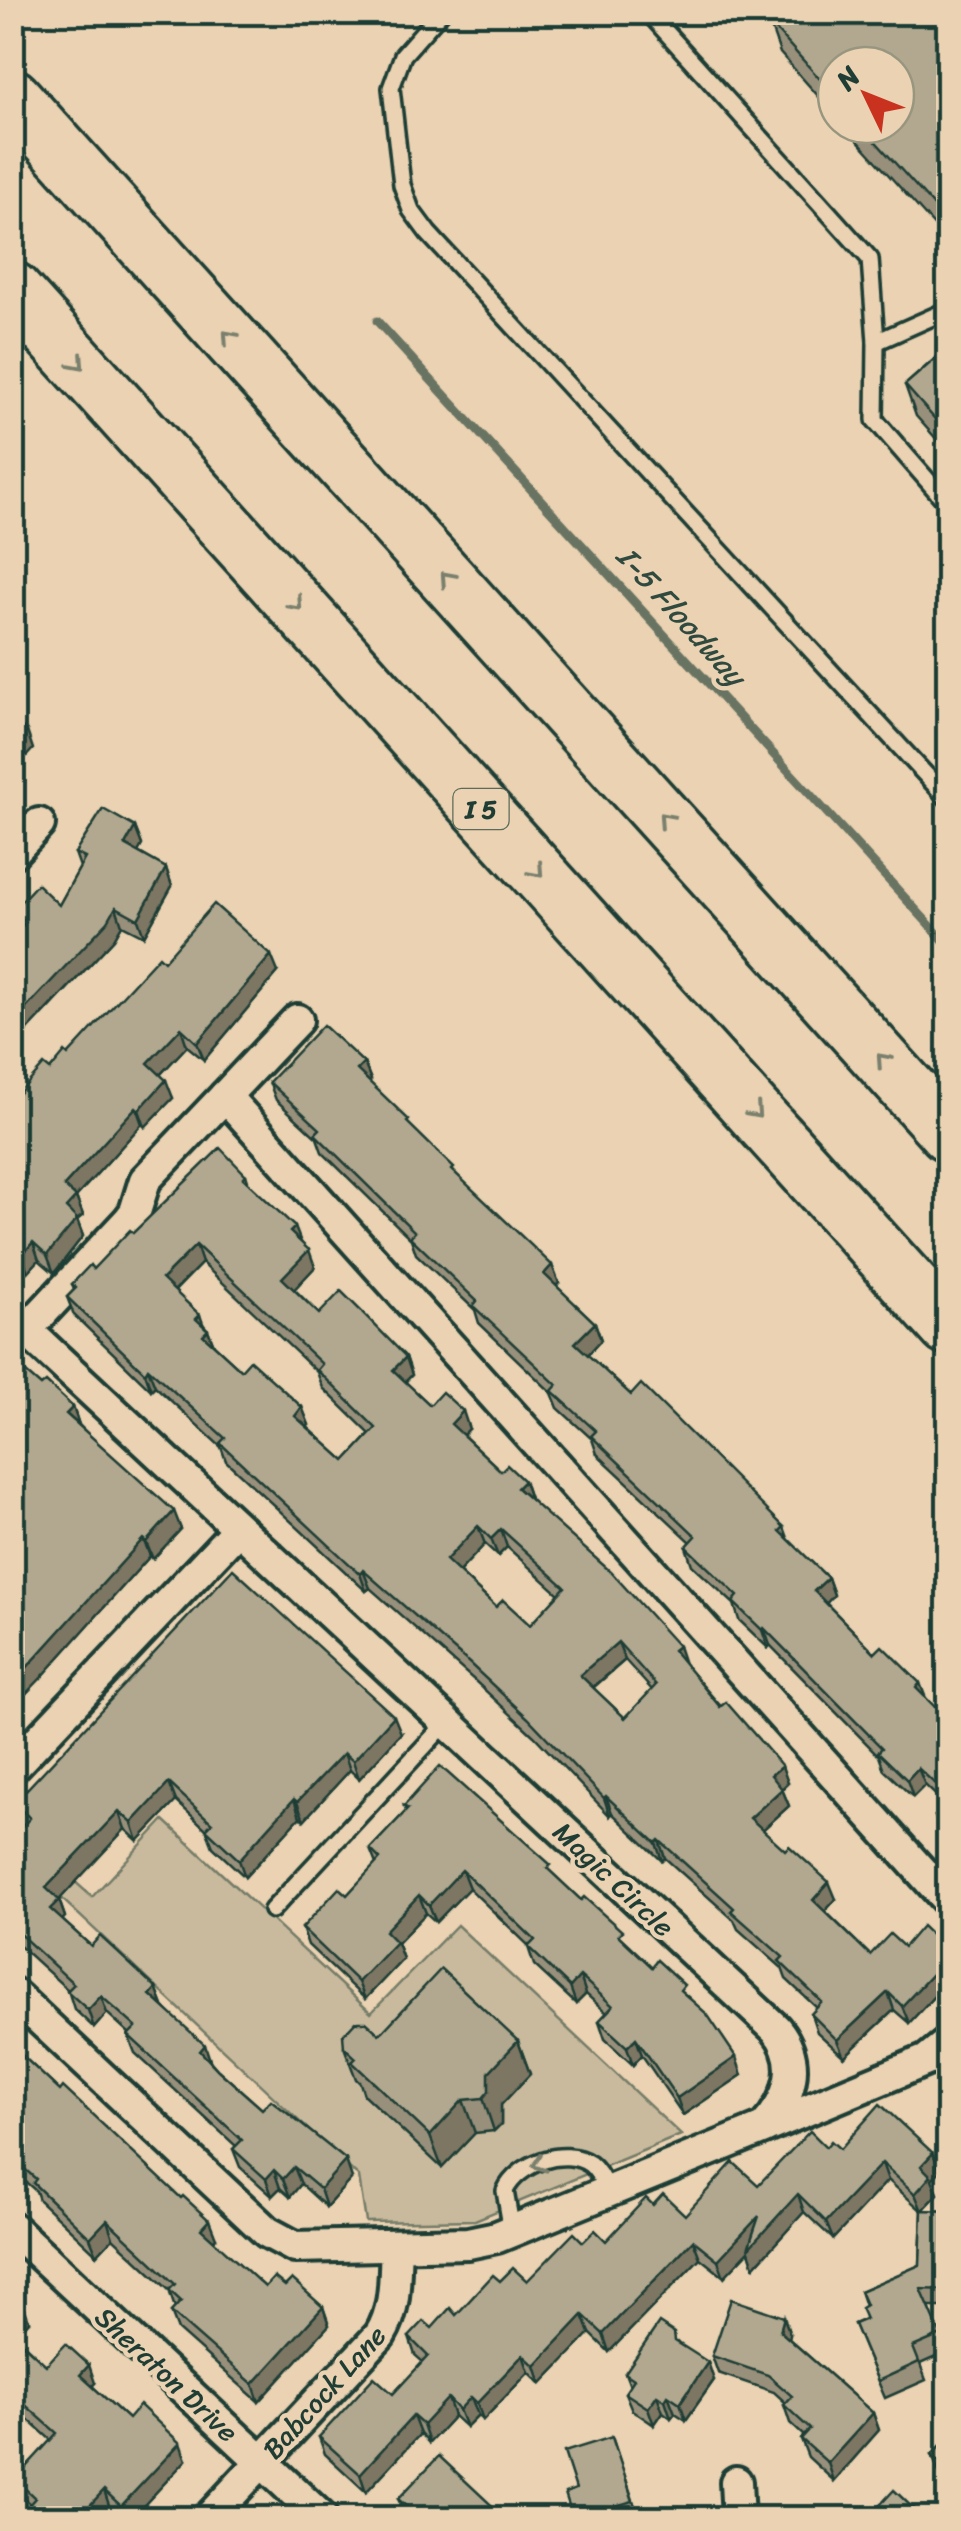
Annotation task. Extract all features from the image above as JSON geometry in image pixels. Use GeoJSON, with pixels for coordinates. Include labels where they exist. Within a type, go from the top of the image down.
{"type":"FeatureCollection","features":[{"type":"Feature","properties":{"kind":"highway"},"geometry":{"type":"LineString","coordinates":[[12,96],[948,1132]]}},
{"type":"Feature","properties":{"kind":"highway","name":"I 5"},"geometry":{"type":"LineString","coordinates":[[12,290],[948,1327]]}},
{"type":"Feature","properties":{"kind":"street"},"geometry":{"type":"LineString","coordinates":[[12,852],[40,824]]}},
{"type":"Feature","properties":{"kind":"street"},"geometry":{"type":"LineString","coordinates":[[17,1330],[129,1220],[144,1180],[297,1020]]}},
{"type":"Feature","properties":{"kind":"street"},"geometry":{"type":"LineString","coordinates":[[225,1096],[948,1901]]}},
{"type":"Feature","properties":{"kind":"street","name":"Magic Circle"},"geometry":{"type":"LineString","coordinates":[[17,1330],[782,2036],[788,2053],[790,2089],[783,2106],[764,2128]]}},
{"type":"Feature","properties":{"kind":"street"},"geometry":{"type":"LineString","coordinates":[[12,1768],[238,1530]]}},
{"type":"Feature","properties":{"kind":"street"},"geometry":{"type":"LineString","coordinates":[[12,1993],[267,2232],[295,2246],[468,2244],[512,2231],[914,2066],[939,2053],[948,2043]]}},
{"type":"Feature","properties":{"kind":"street","name":"Sheraton Drive"},"geometry":{"type":"LineString","coordinates":[[12,2228],[322,2518]]}},
{"type":"Feature","properties":{"kind":"street","name":"Babcock Lane"},"geometry":{"type":"LineString","coordinates":[[208,2518],[380,2335],[391,2315],[394,2299],[396,2246]]}},
{"type":"Feature","properties":{"kind":"street"},"geometry":{"type":"LineString","coordinates":[[736,2482],[738,2518]]}},
{"type":"Feature","properties":{"kind":"lane"},"geometry":{"type":"LineString","coordinates":[[441,12],[403,55],[391,88],[402,185],[411,210],[948,799]]}},
{"type":"Feature","properties":{"kind":"lane"},"geometry":{"type":"LineString","coordinates":[[648,12],[870,259],[876,342],[875,420],[948,504]]}},
{"type":"Feature","properties":{"kind":"lane"},"geometry":{"type":"LineString","coordinates":[[876,342],[948,310]]}},
{"type":"Feature","properties":{"kind":"lane"},"geometry":{"type":"LineString","coordinates":[[272,1910],[446,1724]]}},
{"type":"Feature","properties":{"kind":"lane"},"geometry":{"type":"LineString","coordinates":[[512,2231],[505,2191],[528,2166],[552,2159],[577,2159],[593,2166],[608,2192]]}},
{"type":"Feature","properties":{"kind":"shaded area"},"geometry":{"type":"Polygon","coordinates":[[[164,1820],[371,2013],[457,1925],[681,2135],[475,2220],[366,2222],[359,2177],[13,1853],[12,1825],[92,1897],[164,1820]]]}},
{"type":"Feature","properties":{"kind":"building"},"geometry":{"type":"Polygon","coordinates":[[[780,12],[948,12],[948,222],[879,145],[916,145],[916,45],[816,45],[816,75],[769,22],[780,12]]]}},
{"type":"Feature","properties":{"kind":"building"},"geometry":{"type":"Polygon","coordinates":[[[948,335],[948,434],[905,385],[943,352],[937,345],[948,335]]]}},
{"type":"Feature","properties":{"kind":"building"},"geometry":{"type":"Polygon","coordinates":[[[12,718],[27,731],[12,747],[12,718]]]}},
{"type":"Feature","properties":{"kind":"building"},"geometry":{"type":"Polygon","coordinates":[[[103,809],[135,827],[125,845],[166,868],[138,919],[116,907],[108,921],[12,1023],[12,936],[26,922],[13,910],[37,884],[59,905],[85,858],[75,853],[103,809]]]}},
{"type":"Feature","properties":{"kind":"building"},"geometry":{"type":"Polygon","coordinates":[[[214,904],[271,955],[197,1043],[181,1028],[148,1063],[166,1080],[64,1186],[76,1197],[66,1208],[77,1219],[47,1255],[33,1242],[22,1255],[12,1246],[12,1101],[44,1065],[50,1070],[65,1052],[68,1055],[159,956],[164,961],[214,904]]]}},
{"type":"Feature","properties":{"kind":"building"},"geometry":{"type":"Polygon","coordinates":[[[323,1025],[364,1063],[357,1070],[409,1120],[452,1170],[552,1265],[544,1274],[595,1323],[575,1343],[631,1395],[641,1384],[784,1527],[780,1531],[828,1578],[814,1591],[875,1653],[882,1646],[920,1683],[916,1688],[948,1720],[948,1796],[918,1768],[907,1780],[878,1752],[882,1748],[764,1628],[733,1602],[738,1596],[686,1547],[696,1536],[591,1436],[596,1431],[552,1391],[557,1385],[473,1306],[477,1301],[410,1237],[415,1232],[315,1134],[320,1129],[269,1082],[323,1025]]]}},
{"type":"Feature","properties":{"kind":"building"},"geometry":{"type":"Polygon","coordinates":[[[220,1148],[246,1175],[243,1178],[295,1227],[290,1232],[309,1250],[282,1278],[319,1314],[341,1291],[406,1357],[393,1370],[430,1405],[442,1392],[463,1411],[451,1424],[501,1471],[507,1465],[524,1481],[517,1488],[611,1572],[678,1646],[673,1650],[720,1707],[726,1702],[782,1766],[771,1775],[782,1789],[750,1818],[829,1882],[813,1900],[870,1955],[890,1934],[904,1947],[922,1926],[948,1951],[948,1957],[902,2006],[888,1992],[837,2040],[811,2014],[822,2002],[779,1961],[783,1957],[731,1911],[734,1908],[659,1840],[656,1843],[604,1798],[468,1662],[363,1570],[360,1574],[220,1443],[225,1438],[148,1368],[145,1373],[67,1297],[76,1288],[72,1284],[90,1265],[93,1269],[130,1230],[133,1233],[220,1148]],[[196,1245],[162,1279],[200,1315],[196,1319],[208,1330],[203,1335],[241,1370],[250,1360],[302,1407],[295,1416],[345,1461],[376,1428],[317,1370],[322,1364],[196,1245]],[[478,1526],[446,1560],[496,1607],[503,1600],[530,1625],[565,1587],[501,1529],[491,1539],[478,1526]],[[618,1642],[580,1675],[625,1718],[656,1685],[618,1642]]]}},
{"type":"Feature","properties":{"kind":"building"},"geometry":{"type":"Polygon","coordinates":[[[25,1372],[41,1386],[46,1382],[73,1407],[66,1414],[174,1511],[146,1542],[143,1539],[12,1684],[12,1386],[25,1372]]]}},
{"type":"Feature","properties":{"kind":"building"},"geometry":{"type":"Polygon","coordinates":[[[233,1569],[394,1716],[353,1761],[344,1753],[297,1802],[294,1799],[239,1860],[206,1829],[212,1823],[169,1783],[132,1823],[119,1811],[46,1888],[59,1900],[50,1909],[91,1946],[100,1936],[156,1988],[150,1995],[205,2045],[200,2051],[218,2070],[262,2109],[271,2100],[346,2160],[320,2189],[294,2167],[283,2179],[274,2170],[266,2179],[233,2149],[242,2140],[128,2035],[136,2027],[101,1996],[88,2010],[67,1991],[74,1984],[12,1927],[12,1837],[30,1818],[14,1803],[233,1569]]]}},
{"type":"Feature","properties":{"kind":"building"},"geometry":{"type":"Polygon","coordinates":[[[440,1766],[551,1865],[547,1868],[581,1900],[584,1897],[622,1931],[618,1935],[652,1967],[657,1960],[684,1985],[680,1990],[707,2014],[736,2057],[677,2098],[636,2038],[627,2047],[599,2021],[613,2006],[580,1976],[570,1987],[528,1947],[535,1940],[462,1870],[429,1905],[419,1895],[385,1931],[396,1942],[358,1982],[302,1928],[339,1888],[347,1895],[380,1859],[370,1849],[408,1809],[404,1806],[440,1766]]]}},
{"type":"Feature","properties":{"kind":"building"},"geometry":{"type":"Polygon","coordinates":[[[948,1802],[948,1830],[935,1816],[948,1802]]]}},
{"type":"Feature","properties":{"kind":"building"},"geometry":{"type":"Polygon","coordinates":[[[441,1969],[518,2041],[489,2072],[489,2091],[483,2098],[463,2100],[430,2136],[352,2062],[356,2058],[344,2047],[343,2035],[355,2022],[366,2022],[379,2034],[441,1969]]]}},
{"type":"Feature","properties":{"kind":"building"},"geometry":{"type":"Polygon","coordinates":[[[12,2046],[60,2091],[63,2087],[209,2220],[201,2229],[265,2287],[274,2277],[285,2286],[292,2279],[323,2307],[253,2384],[171,2312],[181,2301],[169,2290],[175,2284],[107,2220],[90,2238],[12,2158],[12,2046]]]}},
{"type":"Feature","properties":{"kind":"building"},"geometry":{"type":"Polygon","coordinates":[[[880,2104],[933,2153],[921,2166],[931,2176],[915,2194],[882,2163],[826,2222],[798,2194],[748,2249],[759,2216],[718,2260],[693,2240],[603,2334],[583,2315],[535,2366],[523,2355],[477,2403],[471,2397],[459,2410],[448,2398],[423,2425],[413,2416],[360,2474],[319,2437],[374,2377],[393,2394],[428,2356],[409,2337],[424,2321],[432,2328],[450,2308],[456,2315],[493,2275],[500,2281],[513,2268],[527,2281],[574,2233],[583,2242],[595,2230],[606,2241],[646,2198],[653,2205],[663,2194],[685,2215],[733,2162],[758,2185],[810,2131],[826,2147],[831,2141],[840,2149],[880,2104]]]}},
{"type":"Feature","properties":{"kind":"building"},"geometry":{"type":"Polygon","coordinates":[[[922,2210],[948,2211],[948,2290],[921,2289],[941,2335],[913,2347],[919,2362],[878,2381],[854,2324],[866,2319],[860,2291],[920,2265],[922,2210]]]}},
{"type":"Feature","properties":{"kind":"building"},"geometry":{"type":"Polygon","coordinates":[[[12,2293],[23,2303],[12,2315],[12,2293]]]}},
{"type":"Feature","properties":{"kind":"building"},"geometry":{"type":"Polygon","coordinates":[[[731,2299],[784,2317],[780,2331],[873,2413],[828,2463],[801,2439],[810,2429],[784,2405],[792,2396],[768,2375],[712,2356],[731,2299]]]}},
{"type":"Feature","properties":{"kind":"building"},"geometry":{"type":"Polygon","coordinates":[[[659,2323],[674,2333],[675,2341],[708,2362],[680,2403],[668,2395],[665,2400],[657,2395],[648,2408],[625,2393],[634,2379],[625,2373],[659,2323]]]}},
{"type":"Feature","properties":{"kind":"building"},"geometry":{"type":"Polygon","coordinates":[[[12,2334],[46,2365],[66,2344],[89,2365],[80,2375],[128,2419],[140,2405],[180,2443],[121,2506],[104,2490],[78,2518],[17,2518],[35,2498],[15,2479],[57,2433],[12,2393],[12,2334]]]}},
{"type":"Feature","properties":{"kind":"building"},"geometry":{"type":"Polygon","coordinates":[[[612,2437],[633,2501],[573,2518],[565,2493],[576,2489],[564,2452],[612,2437]]]}},
{"type":"Feature","properties":{"kind":"building"},"geometry":{"type":"Polygon","coordinates":[[[948,2438],[948,2470],[932,2455],[948,2438]]]}},
{"type":"Feature","properties":{"kind":"building"},"geometry":{"type":"Polygon","coordinates":[[[439,2456],[505,2518],[419,2518],[398,2499],[439,2456]]]}},
{"type":"Feature","properties":{"kind":"building"},"geometry":{"type":"Polygon","coordinates":[[[894,2490],[915,2510],[907,2518],[868,2518],[894,2490]]]}},
{"type":"Feature","properties":{"kind":"building"},"geometry":{"type":"Polygon","coordinates":[[[653,2506],[669,2518],[644,2518],[653,2506]]]}},
{"type":"Feature","properties":{"kind":"waterway","name":"I-5 Floodway"},"geometry":{"type":"LineString","coordinates":[[377,321],[948,945]]}}]}
